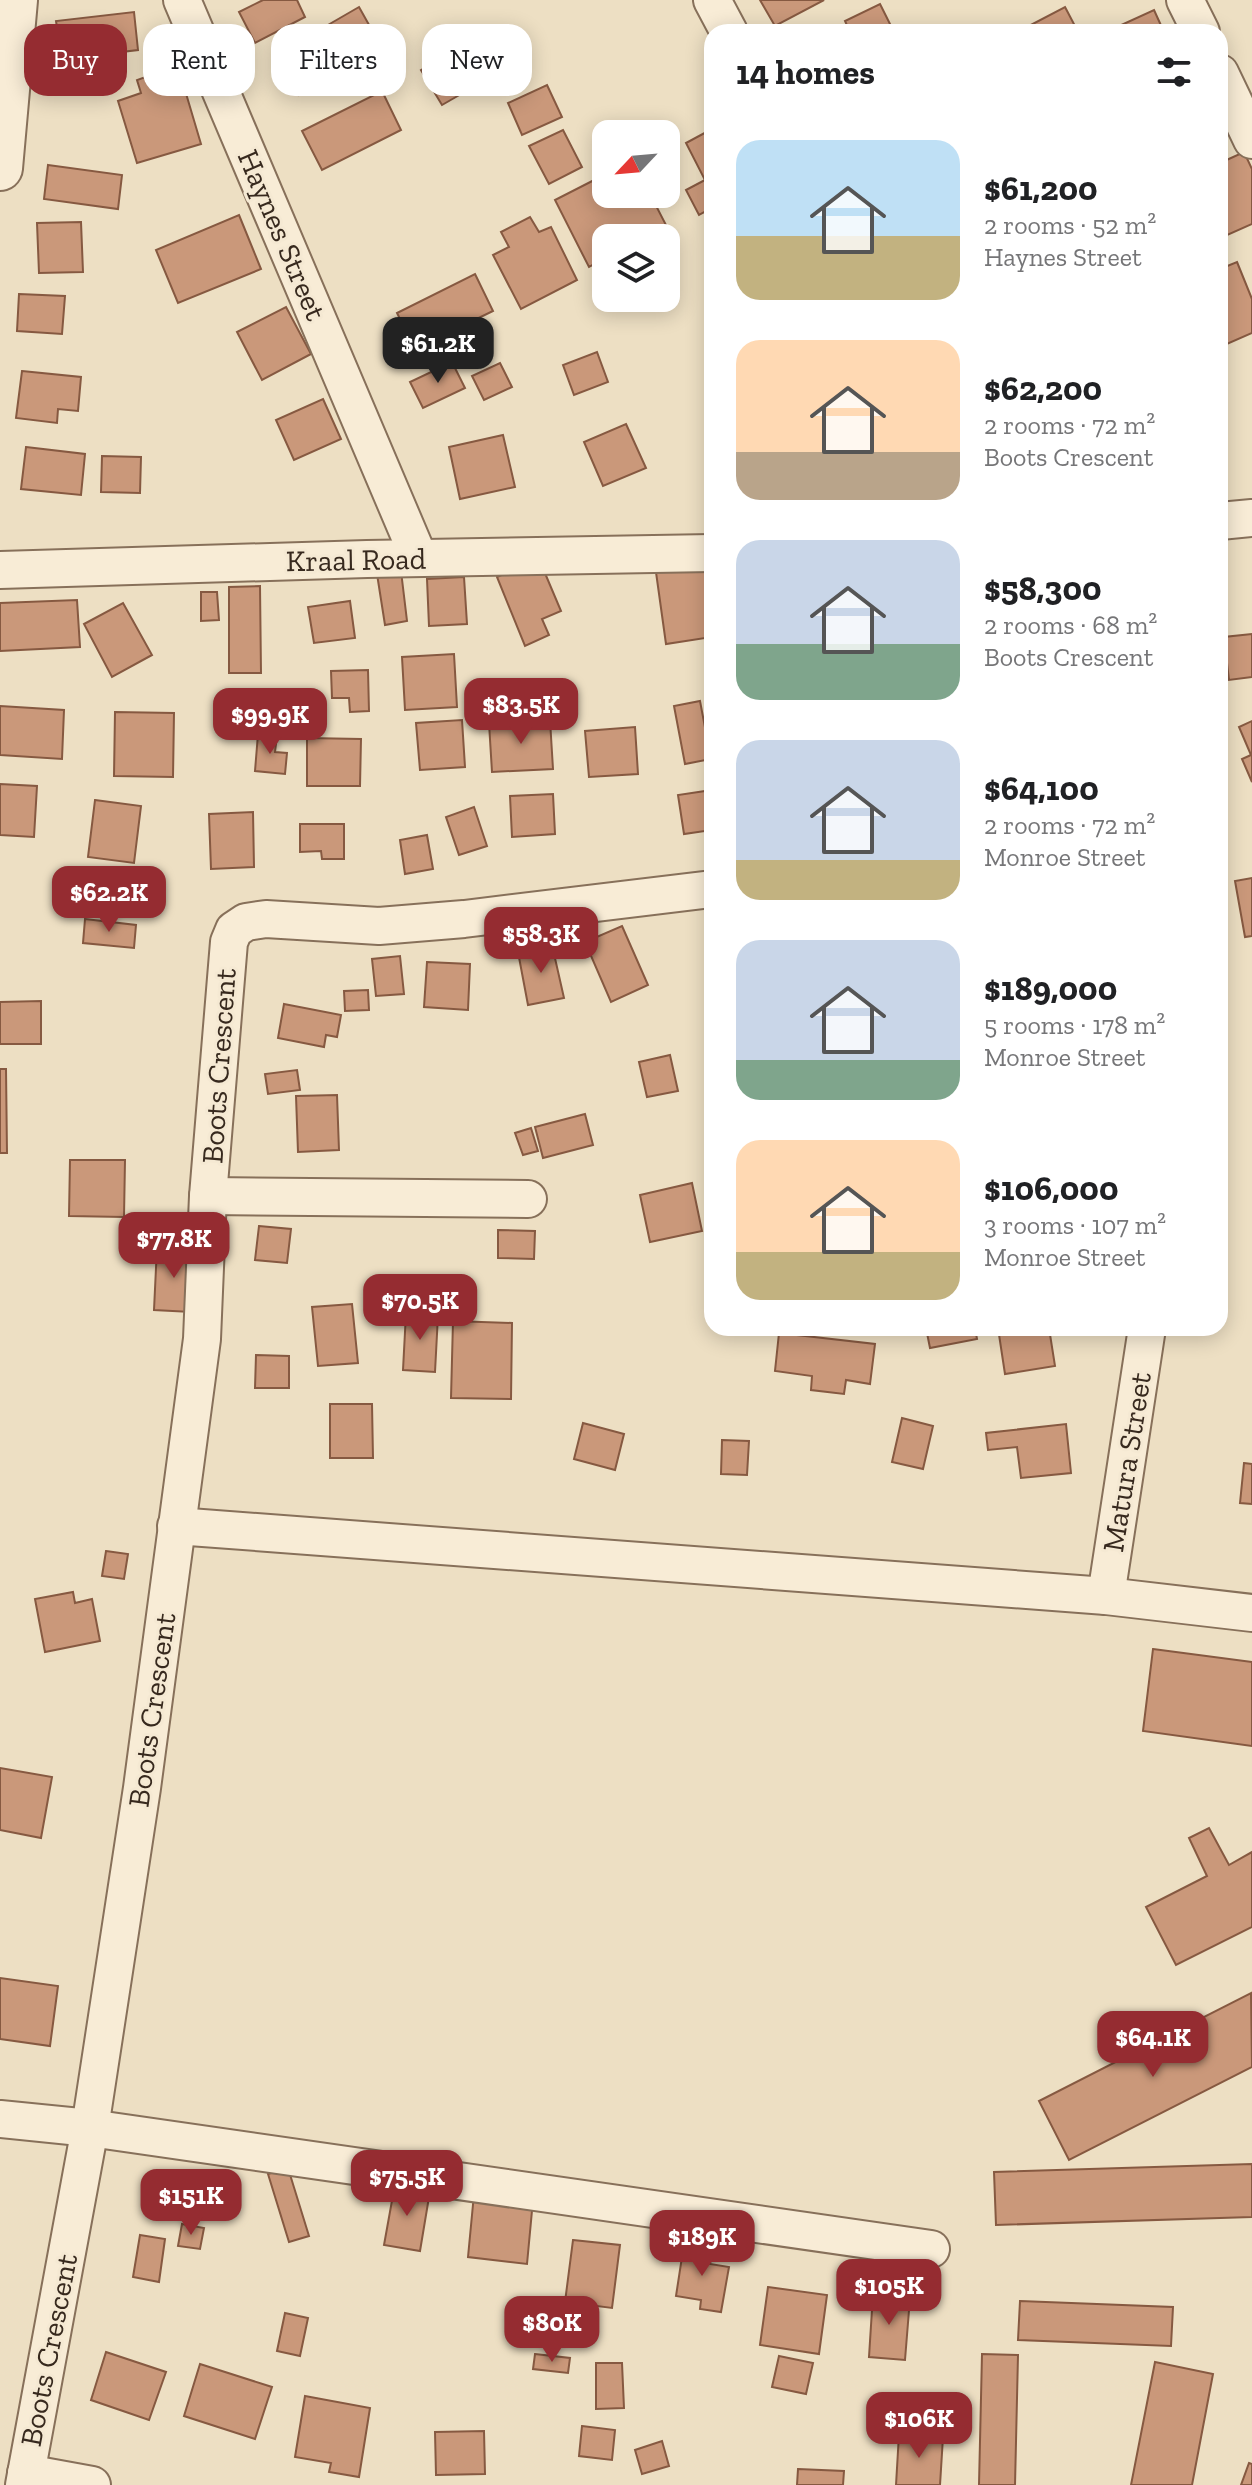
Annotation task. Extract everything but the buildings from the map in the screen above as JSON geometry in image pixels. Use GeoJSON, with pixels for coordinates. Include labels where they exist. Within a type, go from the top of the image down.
{"type":"FeatureCollection","features":[{"type":"Feature","properties":{"kind":"street"},"geometry":{"type":"LineString","coordinates":[[0,168],[15,0]]}},
{"type":"Feature","properties":{"kind":"street","name":"Haynes Street"},"geometry":{"type":"LineString","coordinates":[[182,0],[419,558]]}},
{"type":"Feature","properties":{"kind":"street"},"geometry":{"type":"LineString","coordinates":[[712,0],[725,24]]}},
{"type":"Feature","properties":{"kind":"street"},"geometry":{"type":"LineString","coordinates":[[1185,0],[1197,24]]}},
{"type":"Feature","properties":{"kind":"street"},"geometry":{"type":"LineString","coordinates":[[1228,90],[1252,140]]}},
{"type":"Feature","properties":{"kind":"street"},"geometry":{"type":"LineString","coordinates":[[1228,520],[1252,518]]}},
{"type":"Feature","properties":{"kind":"street","name":"Kraal Road"},"geometry":{"type":"LineString","coordinates":[[0,570],[704,553]]}},
{"type":"Feature","properties":{"kind":"street","name":"Boots Crescent"},"geometry":{"type":"LineString","coordinates":[[25,2479],[90,2128],[142,1788],[202,1339],[208,1196],[227,953],[234,930],[246,922],[266,919],[379,926],[464,919],[704,890]]}},
{"type":"Feature","properties":{"kind":"street"},"geometry":{"type":"LineString","coordinates":[[208,1196],[528,1199]]}},
{"type":"Feature","properties":{"kind":"street","name":"Matura Street"},"geometry":{"type":"LineString","coordinates":[[1106,1596],[1146,1336]]}},
{"type":"Feature","properties":{"kind":"street"},"geometry":{"type":"LineString","coordinates":[[176,1526],[1106,1596],[1252,1613]]}},
{"type":"Feature","properties":{"kind":"street"},"geometry":{"type":"LineString","coordinates":[[0,2119],[90,2128],[931,2249]]}},
{"type":"Feature","properties":{"kind":"street"},"geometry":{"type":"LineString","coordinates":[[25,2479],[92,2485]]}}]}
